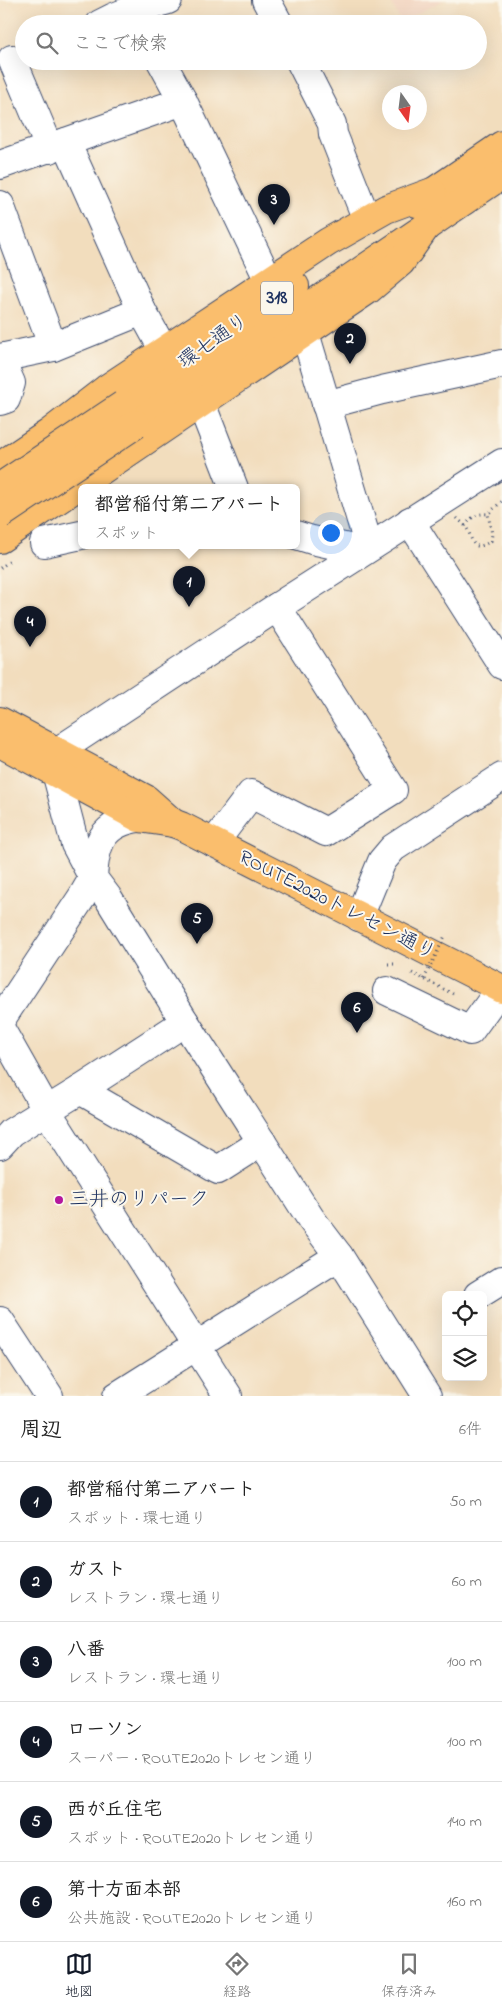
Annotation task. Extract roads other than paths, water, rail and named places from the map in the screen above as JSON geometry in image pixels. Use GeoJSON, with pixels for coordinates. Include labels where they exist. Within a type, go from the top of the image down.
{"type":"FeatureCollection","features":[{"type":"Feature","properties":{"kind":"main road","name":"環七通り"},"geometry":{"type":"LineString","coordinates":[[0,515],[130,414],[432,192],[502,145]]}},
{"type":"Feature","properties":{"kind":"main road","name":"環七通り"},"geometry":{"type":"LineString","coordinates":[[0,488],[130,414],[428,224],[502,174]]}},
{"type":"Feature","properties":{"kind":"main road"},"geometry":{"type":"LineString","coordinates":[[0,466],[49,433],[106,389],[328,242],[386,209],[432,192]]}},
{"type":"Feature","properties":{"kind":"main road"},"geometry":{"type":"LineString","coordinates":[[81,484],[368,290],[401,262],[428,224]]}},
{"type":"Feature","properties":{"kind":"main road"},"geometry":{"type":"LineString","coordinates":[[0,539],[78,486]]}},
{"type":"Feature","properties":{"kind":"main road","name":"ROUTE2020トレセン通り"},"geometry":{"type":"LineString","coordinates":[[0,721],[138,818],[173,823]]}},
{"type":"Feature","properties":{"kind":"main road","name":"ROUTE2020トレセン通り"},"geometry":{"type":"LineString","coordinates":[[0,743],[57,761],[146,799],[173,823],[502,988]]}},
{"type":"Feature","properties":{"kind":"street"},"geometry":{"type":"LineString","coordinates":[[111,15],[168,0]]}},
{"type":"Feature","properties":{"kind":"street"},"geometry":{"type":"LineString","coordinates":[[266,0],[275,15]]}},
{"type":"Feature","properties":{"kind":"street"},"geometry":{"type":"LineString","coordinates":[[18,70],[164,351]]}},
{"type":"Feature","properties":{"kind":"street"},"geometry":{"type":"LineString","coordinates":[[166,70],[183,101],[269,281]]}},
{"type":"Feature","properties":{"kind":"street"},"geometry":{"type":"LineString","coordinates":[[305,70],[332,124],[333,134],[366,220]]}},
{"type":"Feature","properties":{"kind":"street"},"geometry":{"type":"LineString","coordinates":[[0,165],[183,101]]}},
{"type":"Feature","properties":{"kind":"street"},"geometry":{"type":"LineString","coordinates":[[0,204],[53,347]]}},
{"type":"Feature","properties":{"kind":"street"},"geometry":{"type":"LineString","coordinates":[[0,401],[6,399],[11,383],[0,358],[53,347],[142,311]]}},
{"type":"Feature","properties":{"kind":"street"},"geometry":{"type":"LineString","coordinates":[[305,334],[365,549]]}},
{"type":"Feature","properties":{"kind":"street"},"geometry":{"type":"LineString","coordinates":[[326,404],[502,364]]}},
{"type":"Feature","properties":{"kind":"street"},"geometry":{"type":"LineString","coordinates":[[201,403],[232,484]]}},
{"type":"Feature","properties":{"kind":"street"},"geometry":{"type":"LineString","coordinates":[[426,1396],[339,1256],[311,1219],[185,1022],[109,899],[92,878],[75,844],[57,761],[276,607],[502,463]]}},
{"type":"Feature","properties":{"kind":"street"},"geometry":{"type":"LineString","coordinates":[[410,521],[502,665]]}},
{"type":"Feature","properties":{"kind":"street"},"geometry":{"type":"LineString","coordinates":[[44,543],[78,536]]}},
{"type":"Feature","properties":{"kind":"street"},"geometry":{"type":"LineString","coordinates":[[300,536],[312,540],[365,549]]}},
{"type":"Feature","properties":{"kind":"street"},"geometry":{"type":"LineString","coordinates":[[214,843],[251,794],[326,832],[393,790],[276,607]]}},
{"type":"Feature","properties":{"kind":"street"},"geometry":{"type":"LineString","coordinates":[[359,917],[382,861],[393,848],[502,777]]}},
{"type":"Feature","properties":{"kind":"street"},"geometry":{"type":"LineString","coordinates":[[0,1021],[82,897],[92,878],[98,847],[105,833],[112,826],[124,820],[138,818]]}},
{"type":"Feature","properties":{"kind":"street"},"geometry":{"type":"LineString","coordinates":[[387,991],[470,1031],[502,988]]}},
{"type":"Feature","properties":{"kind":"street"},"geometry":{"type":"LineString","coordinates":[[0,1145],[12,1132],[185,1022]]}},
{"type":"Feature","properties":{"kind":"street"},"geometry":{"type":"LineString","coordinates":[[0,1028],[48,1110],[228,1396]]}},
{"type":"Feature","properties":{"kind":"street"},"geometry":{"type":"LineString","coordinates":[[80,1090],[218,1170],[262,1142]]}},
{"type":"Feature","properties":{"kind":"street"},"geometry":{"type":"LineString","coordinates":[[117,1396],[339,1256]]}},
{"type":"Feature","properties":{"kind":"street"},"geometry":{"type":"LineString","coordinates":[[484,1291],[502,1280]]}},
{"type":"Feature","properties":{"kind":"street"},"geometry":{"type":"LineString","coordinates":[[0,1321],[49,1396]]}},
{"type":"Feature","properties":{"kind":"place","name":"八番"},"geometry":{"type":"Point","coordinates":[274,225]}},
{"type":"Feature","properties":{"kind":"place","name":"ガスト"},"geometry":{"type":"Point","coordinates":[350,364]}},
{"type":"Feature","properties":{"kind":"place","name":"都営稲付第二アパート"},"geometry":{"type":"Point","coordinates":[189,607]}},
{"type":"Feature","properties":{"kind":"place","name":"ローソン"},"geometry":{"type":"Point","coordinates":[30,647]}},
{"type":"Feature","properties":{"kind":"place","name":"西が丘住宅"},"geometry":{"type":"Point","coordinates":[197,944]}},
{"type":"Feature","properties":{"kind":"place","name":"第十方面本部"},"geometry":{"type":"Point","coordinates":[357,1033]}},
{"type":"Feature","properties":{"kind":"place","name":"三井のリパーク"},"geometry":{"type":"Point","coordinates":[59,1200]}}]}
